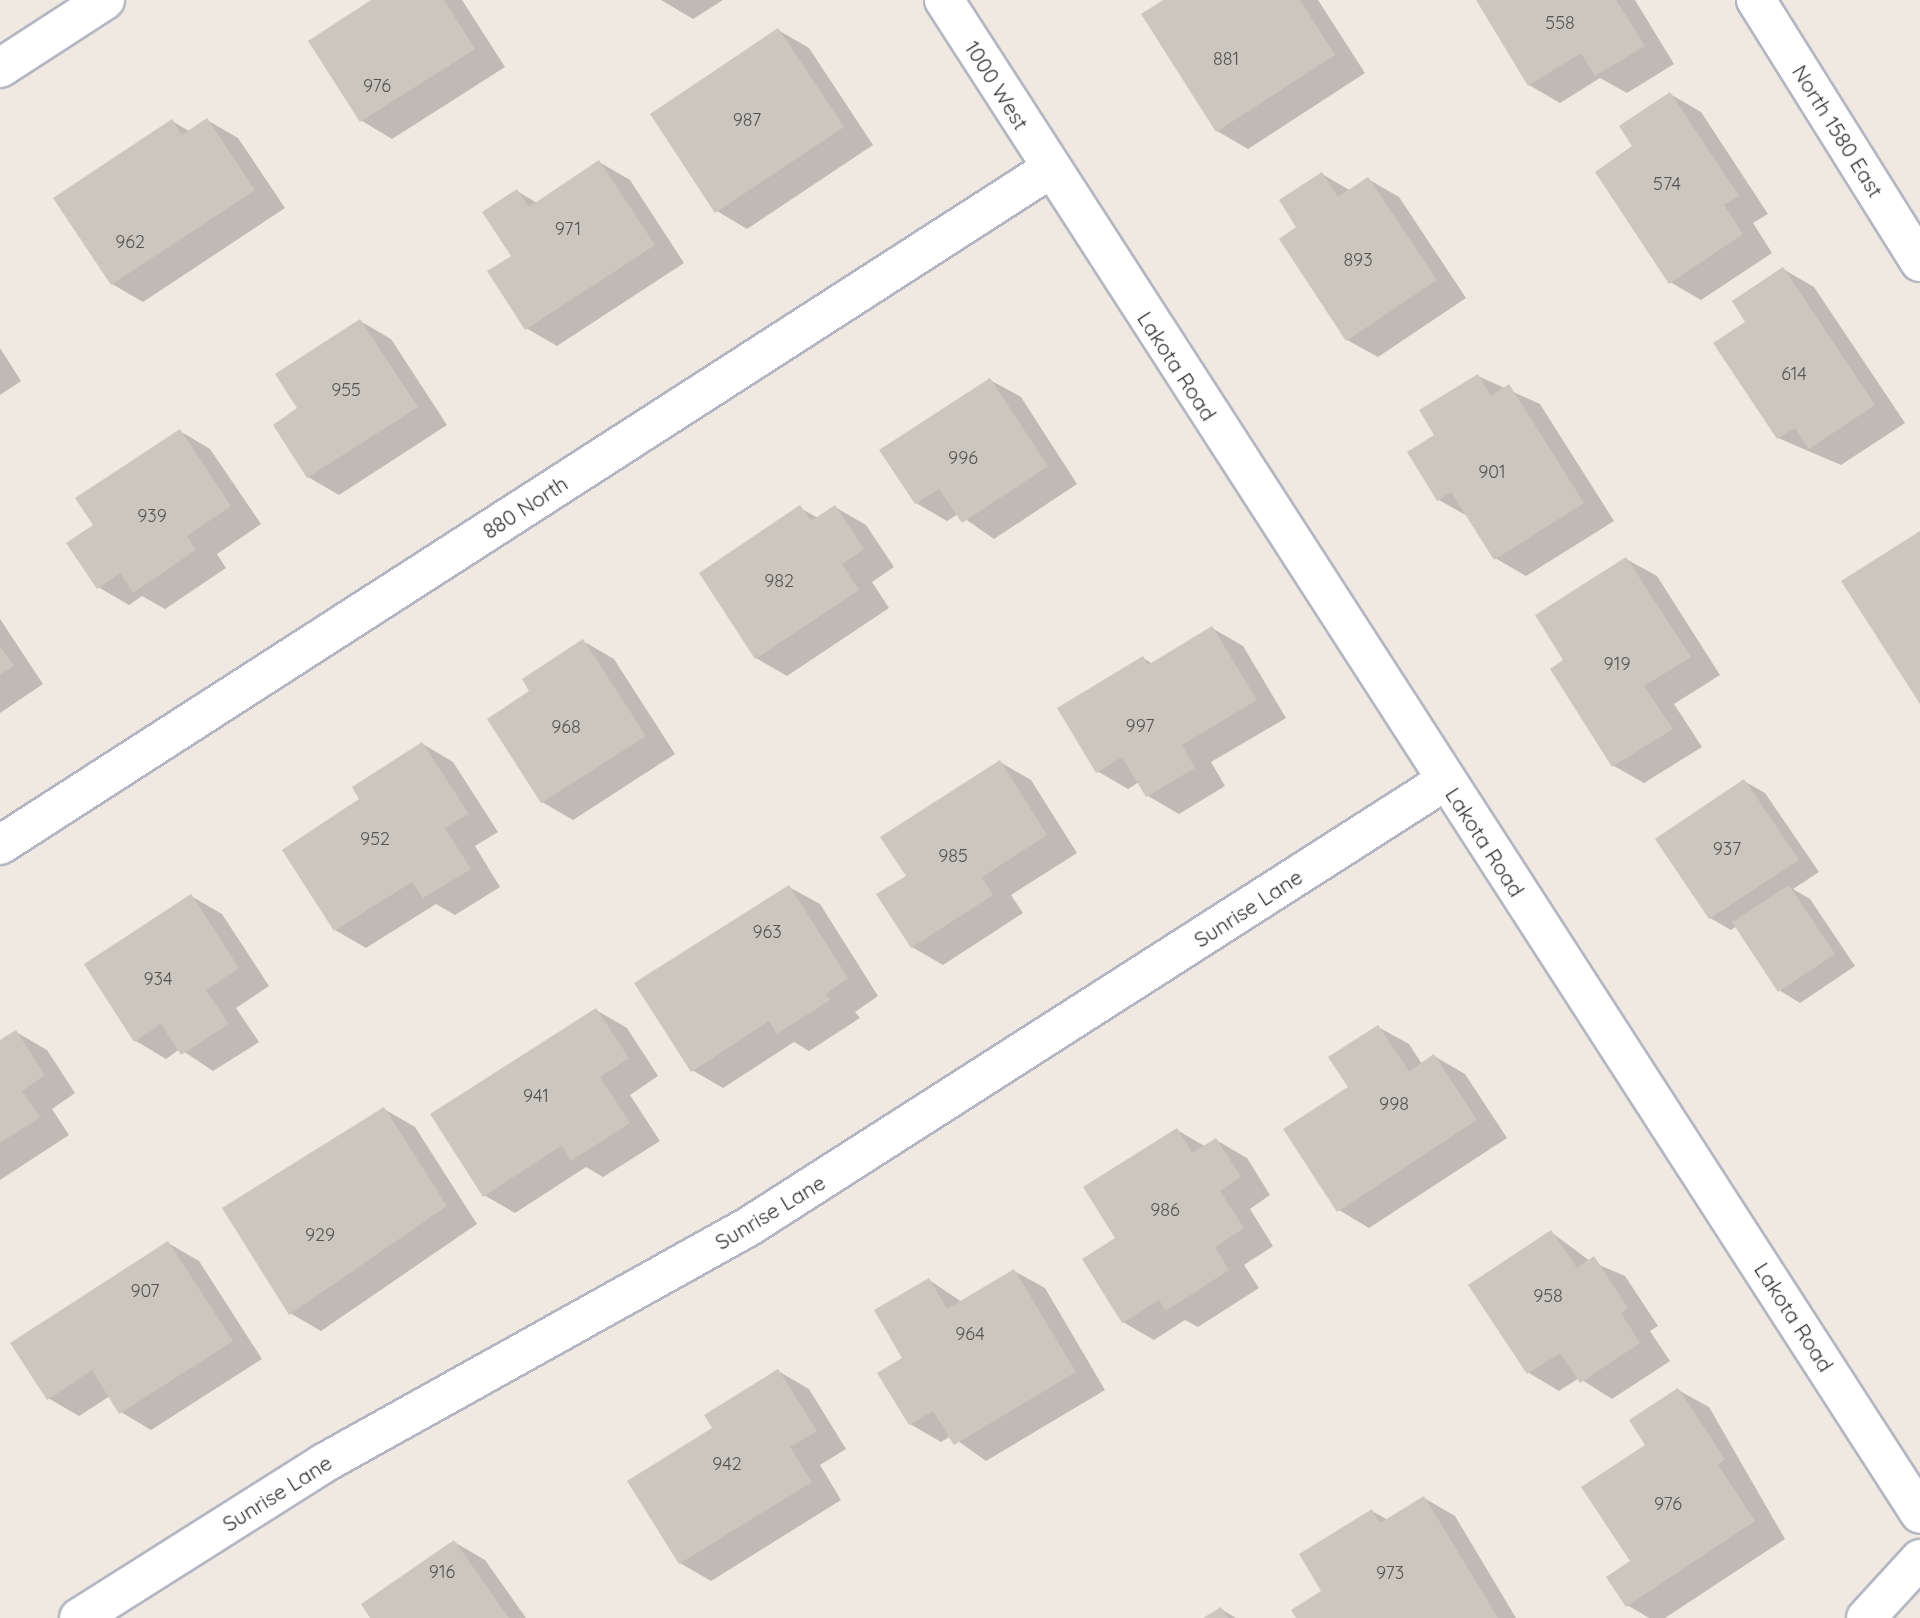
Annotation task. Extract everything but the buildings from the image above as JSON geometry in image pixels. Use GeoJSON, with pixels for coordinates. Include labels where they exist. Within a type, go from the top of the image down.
{"type":"FeatureCollection","features":[{"type":"Feature","properties":{"kind":"street"},"geometry":{"type":"LineString","coordinates":[[0,68],[105,0]]}},
{"type":"Feature","properties":{"kind":"street","name":"1000 West"},"geometry":{"type":"LineString","coordinates":[[944,0],[1050,169]]}},
{"type":"Feature","properties":{"kind":"street","name":"North 1580 East"},"geometry":{"type":"LineString","coordinates":[[1756,0],[1920,262]]}},
{"type":"Feature","properties":{"kind":"street","name":"Lakota Road"},"geometry":{"type":"LineString","coordinates":[[1050,169],[1920,1514]]}},
{"type":"Feature","properties":{"kind":"street","name":"880 North"},"geometry":{"type":"LineString","coordinates":[[0,845],[1050,169]]}},
{"type":"Feature","properties":{"kind":"street","name":"Sunrise Lane"},"geometry":{"type":"LineString","coordinates":[[79,1618],[324,1463],[748,1227],[1445,781]]}},
{"type":"Feature","properties":{"kind":"street"},"geometry":{"type":"LineString","coordinates":[[1866,1618],[1920,1559]]}}]}
